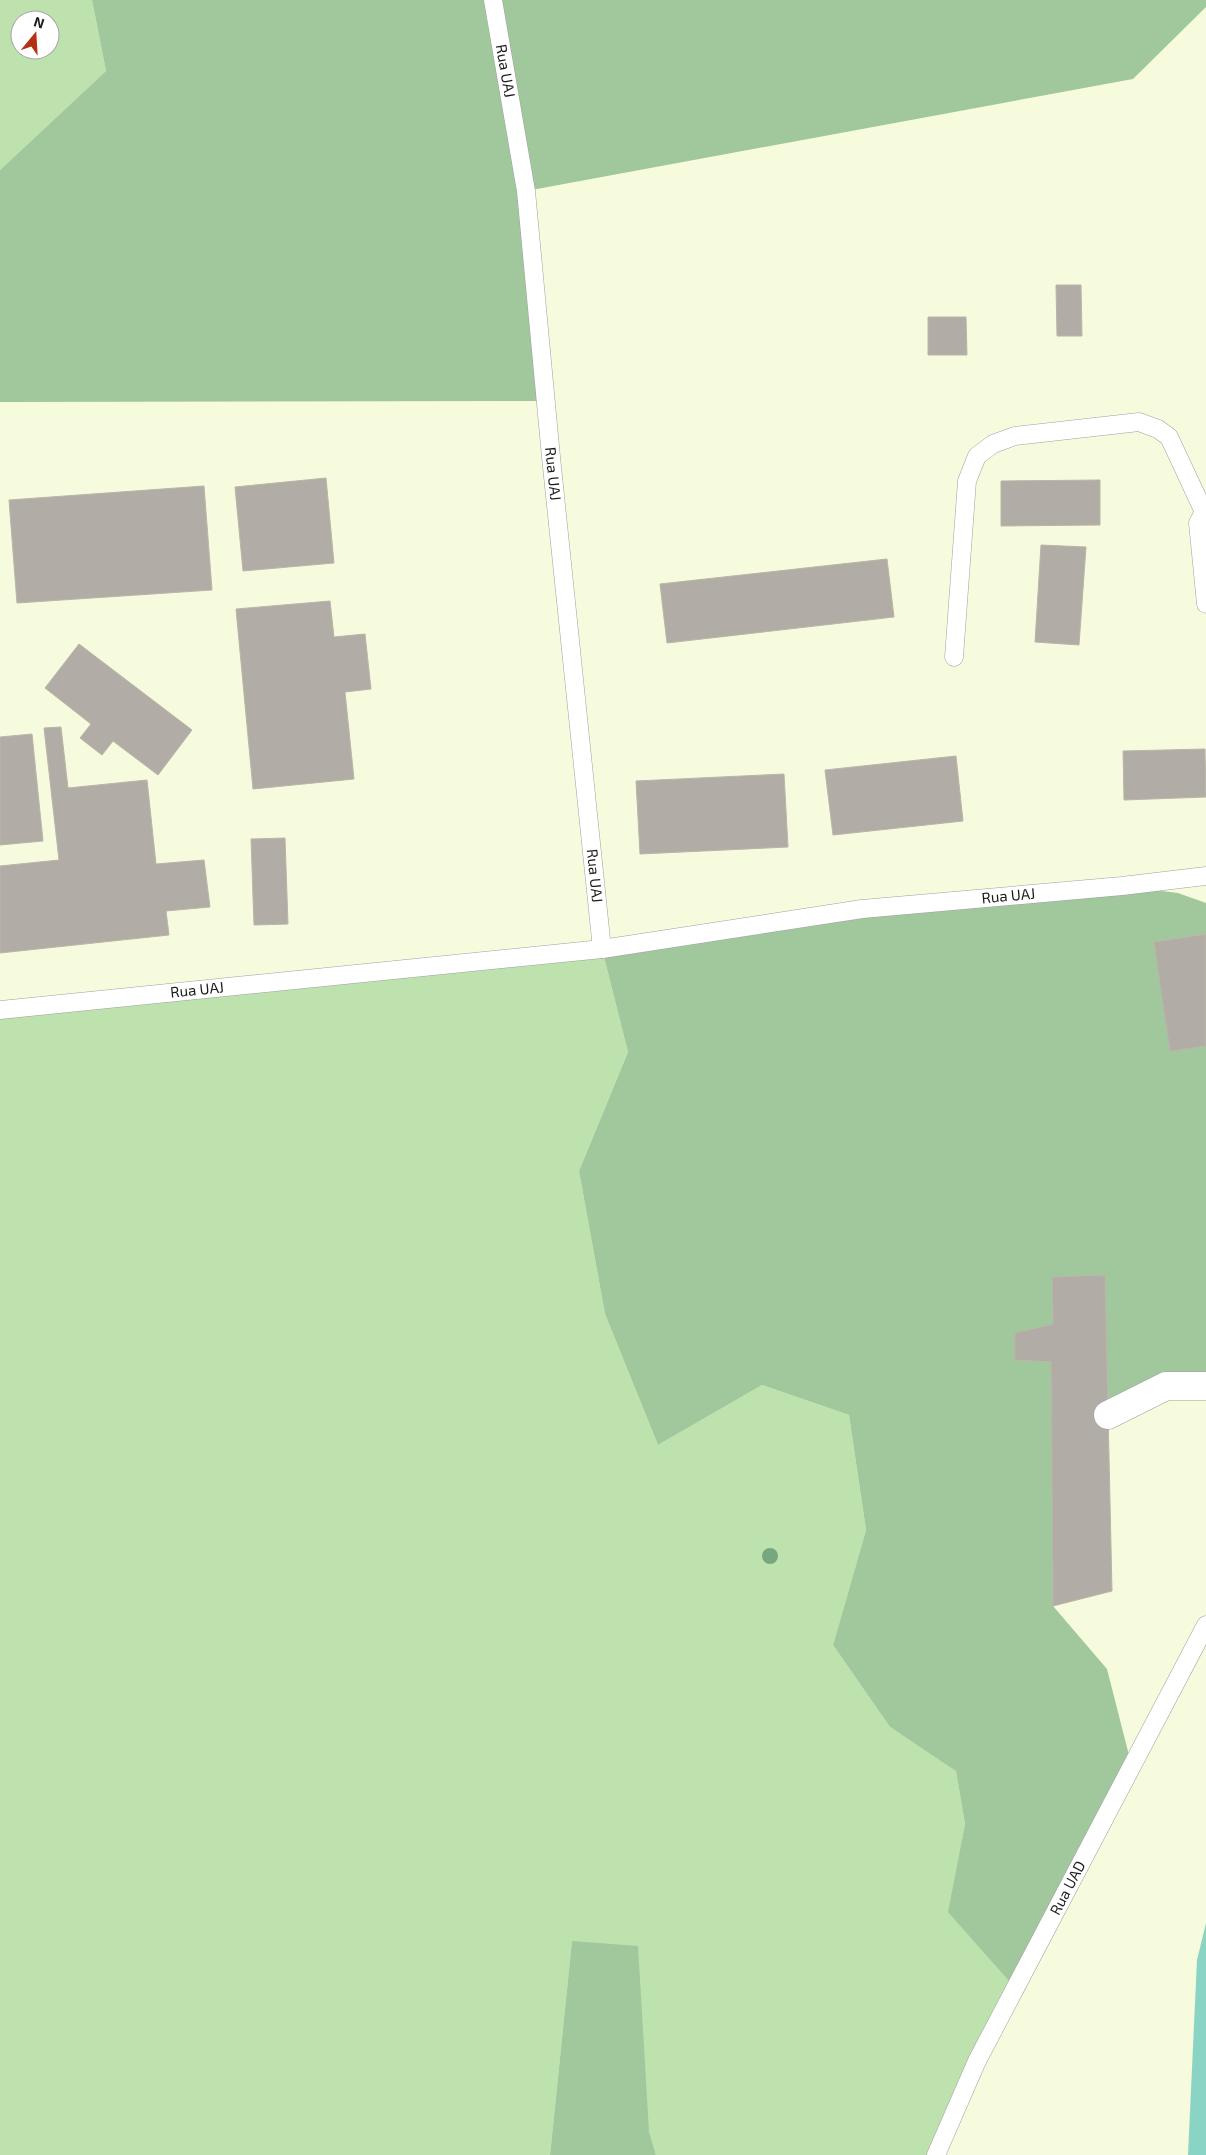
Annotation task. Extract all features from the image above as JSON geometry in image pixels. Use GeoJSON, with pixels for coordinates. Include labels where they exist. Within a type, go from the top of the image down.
{"type":"FeatureCollection","features":[{"type":"Feature","properties":{"kind":"street"},"geometry":{"type":"LineString","coordinates":[[1108,1415],[1166,1386],[1206,1386]]}},
{"type":"Feature","properties":{"kind":"lane","name":"Rua UAJ"},"geometry":{"type":"LineString","coordinates":[[493,0],[526,191],[551,457],[602,949]]}},
{"type":"Feature","properties":{"kind":"lane"},"geometry":{"type":"LineString","coordinates":[[954,657],[967,481],[977,456],[993,444],[1014,436],[1139,422],[1158,429],[1169,437],[1205,512],[1198,524],[1206,604]]}},
{"type":"Feature","properties":{"kind":"lane","name":"Rua UAJ"},"geometry":{"type":"LineString","coordinates":[[0,1010],[602,949],[862,909],[1122,886],[1206,876]]}},
{"type":"Feature","properties":{"kind":"lane","name":"Rua UAD"},"geometry":{"type":"LineString","coordinates":[[936,2155],[982,2053],[1206,1625]]}},
{"type":"Feature","properties":{"kind":"shaded area"},"geometry":{"type":"Polygon","coordinates":[[[0,0],[1206,0],[1206,2155],[0,2155],[0,0]]]}},
{"type":"Feature","properties":{"kind":"shaded area"},"geometry":{"type":"Polygon","coordinates":[[[1206,1923],[1206,2155],[1188,2155],[1197,1960],[1206,1923]]]}},
{"type":"Feature","properties":{"kind":"green space"},"geometry":{"type":"Polygon","coordinates":[[[0,0],[92,0],[106,71],[0,170],[0,0]]]}},
{"type":"Feature","properties":{"kind":"green space"},"geometry":{"type":"Polygon","coordinates":[[[92,0],[1206,0],[1206,7],[1133,79],[526,191],[545,401],[0,402],[0,170],[106,71],[92,0]]]}},
{"type":"Feature","properties":{"kind":"green space"},"geometry":{"type":"Polygon","coordinates":[[[1122,886],[1178,893],[1206,903],[1206,934],[1154,942],[1206,1046],[1206,1386],[1108,1415],[1105,1275],[1052,1277],[1053,1324],[1015,1333],[1015,1360],[1051,1362],[1053,1606],[1107,1669],[1132,1767],[1015,1988],[948,1912],[965,1824],[956,1771],[890,1727],[833,1645],[866,1530],[849,1415],[762,1385],[658,1445],[605,1314],[579,1171],[628,1052],[602,949],[1122,886]]]}},
{"type":"Feature","properties":{"kind":"green space"},"geometry":{"type":"Polygon","coordinates":[[[602,949],[628,1052],[579,1171],[605,1314],[658,1445],[762,1385],[849,1415],[866,1530],[833,1645],[890,1727],[956,1770],[965,1824],[949,1912],[1015,1988],[936,2155],[656,2155],[649,2131],[572,1942],[550,2155],[0,2155],[0,1010],[602,949]]]}},
{"type":"Feature","properties":{"kind":"green space"},"geometry":{"type":"Polygon","coordinates":[[[572,1941],[638,1946],[649,2131],[656,2155],[550,2155],[572,1941]]]}},
{"type":"Feature","properties":{"kind":"building"},"geometry":{"type":"Polygon","coordinates":[[[1056,285],[1081,285],[1082,336],[1057,336],[1056,285]]]}},
{"type":"Feature","properties":{"kind":"building"},"geometry":{"type":"Polygon","coordinates":[[[928,317],[966,317],[967,355],[928,355],[928,317]]]}},
{"type":"Feature","properties":{"kind":"building"},"geometry":{"type":"Polygon","coordinates":[[[326,478],[334,563],[243,571],[235,487],[326,478]]]}},
{"type":"Feature","properties":{"kind":"building"},"geometry":{"type":"Polygon","coordinates":[[[1100,480],[1100,525],[1001,526],[1001,481],[1100,480]]]}},
{"type":"Feature","properties":{"kind":"building"},"geometry":{"type":"Polygon","coordinates":[[[204,486],[212,590],[17,603],[9,500],[204,486]]]}},
{"type":"Feature","properties":{"kind":"building"},"geometry":{"type":"Polygon","coordinates":[[[1041,545],[1086,547],[1079,645],[1035,642],[1041,545]]]}},
{"type":"Feature","properties":{"kind":"building"},"geometry":{"type":"Polygon","coordinates":[[[887,559],[894,617],[667,643],[660,584],[887,559]]]}},
{"type":"Feature","properties":{"kind":"building"},"geometry":{"type":"Polygon","coordinates":[[[330,601],[334,637],[365,634],[371,689],[345,692],[354,779],[253,789],[236,609],[330,601]]]}},
{"type":"Feature","properties":{"kind":"building"},"geometry":{"type":"Polygon","coordinates":[[[79,644],[192,730],[158,775],[113,741],[102,755],[80,738],[91,724],[45,688],[79,644]]]}},
{"type":"Feature","properties":{"kind":"building"},"geometry":{"type":"Polygon","coordinates":[[[61,727],[68,788],[147,780],[156,864],[204,860],[210,907],[166,911],[169,935],[0,953],[0,866],[59,860],[44,728],[61,727]]]}},
{"type":"Feature","properties":{"kind":"building"},"geometry":{"type":"Polygon","coordinates":[[[32,734],[43,841],[0,845],[0,737],[32,734]]]}},
{"type":"Feature","properties":{"kind":"building"},"geometry":{"type":"Polygon","coordinates":[[[1205,749],[1206,797],[1124,800],[1123,751],[1205,749]]]}},
{"type":"Feature","properties":{"kind":"building"},"geometry":{"type":"Polygon","coordinates":[[[956,756],[963,821],[833,835],[825,770],[956,756]]]}},
{"type":"Feature","properties":{"kind":"building"},"geometry":{"type":"Polygon","coordinates":[[[784,774],[788,847],[640,854],[636,781],[784,774]]]}},
{"type":"Feature","properties":{"kind":"building"},"geometry":{"type":"Polygon","coordinates":[[[285,838],[288,924],[254,925],[251,839],[285,838]]]}},
{"type":"Feature","properties":{"kind":"building"},"geometry":{"type":"Polygon","coordinates":[[[1206,934],[1206,1046],[1170,1051],[1154,942],[1206,934]]]}},
{"type":"Feature","properties":{"kind":"building"},"geometry":{"type":"Polygon","coordinates":[[[1105,1275],[1112,1591],[1053,1606],[1051,1362],[1015,1360],[1015,1333],[1053,1324],[1052,1277],[1105,1275]]]}}]}
